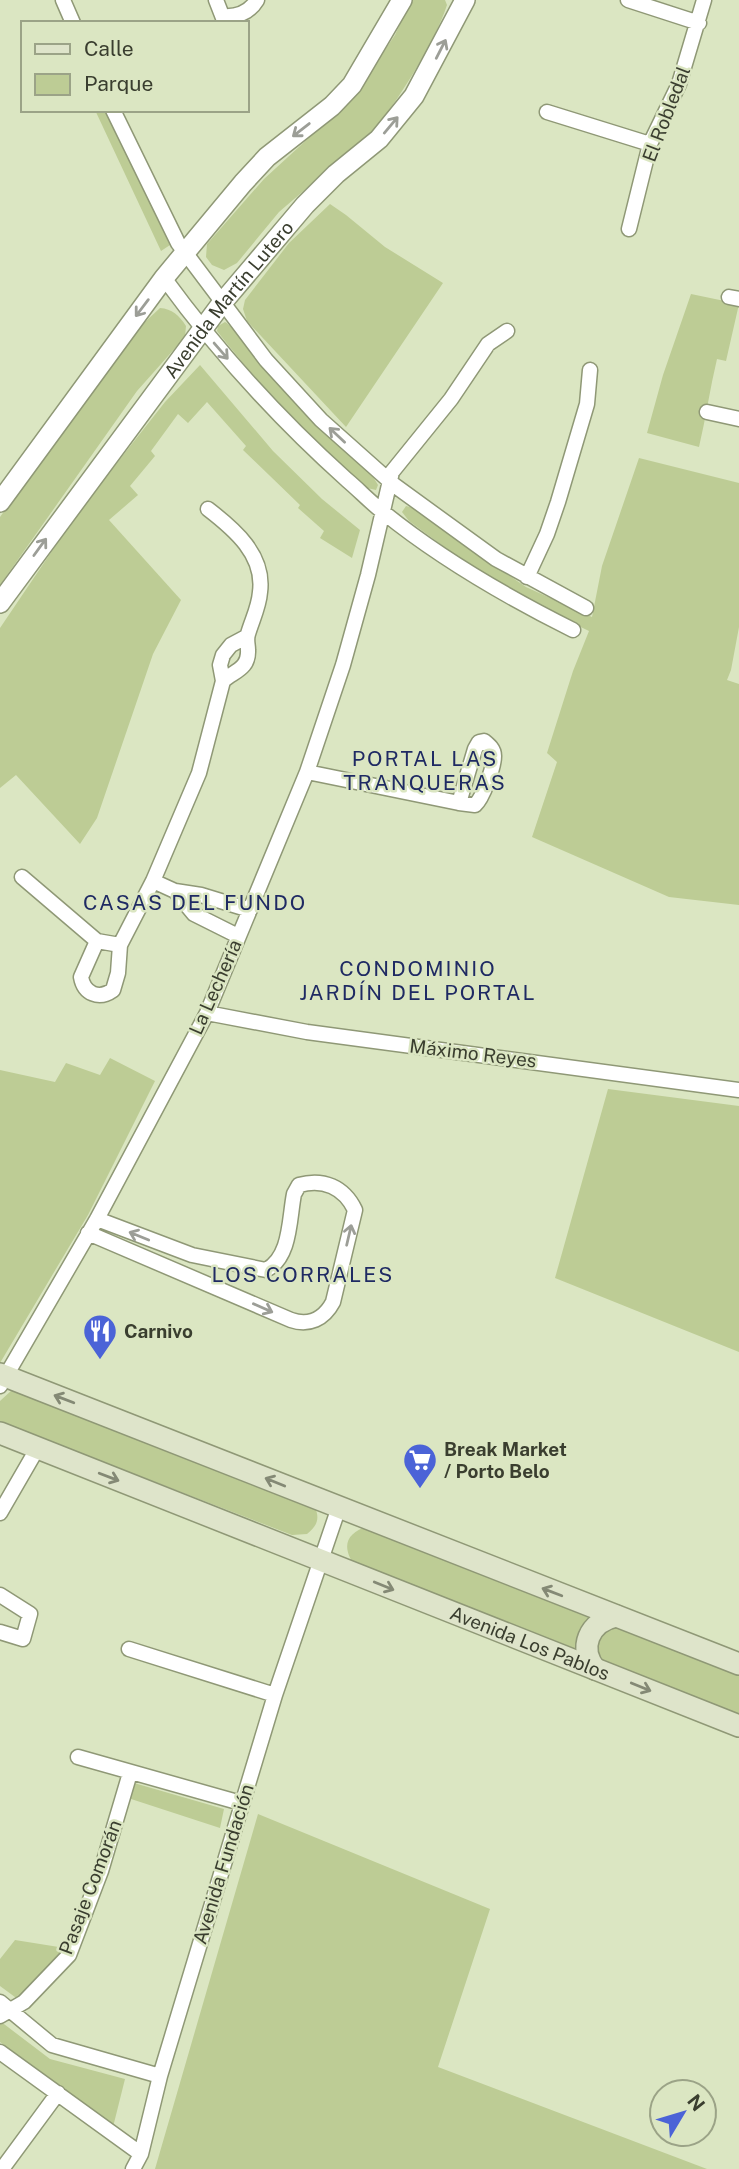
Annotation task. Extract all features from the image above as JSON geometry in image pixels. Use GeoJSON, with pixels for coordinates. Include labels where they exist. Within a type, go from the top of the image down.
{"type":"FeatureCollection","features":[{"type":"Feature","properties":{"kind":"main road"},"geometry":{"type":"LineString","coordinates":[[2,1379],[339,1507],[739,1664]]}},
{"type":"Feature","properties":{"kind":"main road","name":"Avenida Los Pablos"},"geometry":{"type":"LineString","coordinates":[[0,1433],[739,1726]]}},
{"type":"Feature","properties":{"kind":"main road"},"geometry":{"type":"LineString","coordinates":[[595,1670],[586,1650],[589,1636],[602,1620],[616,1616]]}},
{"type":"Feature","properties":{"kind":"street"},"geometry":{"type":"LineString","coordinates":[[63,0],[72,21]]}},
{"type":"Feature","properties":{"kind":"street"},"geometry":{"type":"LineString","coordinates":[[216,0],[224,19],[246,12],[257,0]]}},
{"type":"Feature","properties":{"kind":"street"},"geometry":{"type":"LineString","coordinates":[[0,502],[164,278],[267,157],[332,106],[352,85],[402,0]]}},
{"type":"Feature","properties":{"kind":"street"},"geometry":{"type":"LineString","coordinates":[[628,0],[699,23]]}},
{"type":"Feature","properties":{"kind":"street","name":"El Robledal"},"geometry":{"type":"LineString","coordinates":[[629,229],[650,144],[679,84],[704,0]]}},
{"type":"Feature","properties":{"kind":"street","name":"Avenida Martín Lutero"},"geometry":{"type":"LineString","coordinates":[[0,603],[222,303],[305,205],[336,174],[387,131],[414,96],[427,75],[459,2]]}},
{"type":"Feature","properties":{"kind":"street"},"geometry":{"type":"LineString","coordinates":[[547,111],[650,144]]}},
{"type":"Feature","properties":{"kind":"street"},"geometry":{"type":"LineString","coordinates":[[114,112],[177,243],[267,360],[321,420],[388,481],[496,559],[586,608]]}},
{"type":"Feature","properties":{"kind":"street"},"geometry":{"type":"LineString","coordinates":[[164,278],[202,329],[302,439],[383,512],[483,582],[573,630]]}},
{"type":"Feature","properties":{"kind":"street"},"geometry":{"type":"LineString","coordinates":[[388,481],[400,461],[451,399],[488,344],[507,331]]}},
{"type":"Feature","properties":{"kind":"street"},"geometry":{"type":"LineString","coordinates":[[527,577],[558,502],[587,404],[590,370]]}},
{"type":"Feature","properties":{"kind":"street"},"geometry":{"type":"LineString","coordinates":[[707,412],[739,419]]}},
{"type":"Feature","properties":{"kind":"street","name":"La Lechería"},"geometry":{"type":"LineString","coordinates":[[2,1379],[97,1219],[207,1013],[307,772],[343,665],[368,575],[388,481]]}},
{"type":"Feature","properties":{"kind":"street"},"geometry":{"type":"LineString","coordinates":[[208,509],[233,528],[254,557],[259,574],[260,594],[246,637],[248,652],[245,665],[223,681]]}},
{"type":"Feature","properties":{"kind":"street"},"geometry":{"type":"LineString","coordinates":[[97,941],[81,977],[85,988],[99,996],[113,990],[118,972],[120,944],[153,881],[199,773],[223,681],[220,665],[224,652],[246,637]]}},
{"type":"Feature","properties":{"kind":"street"},"geometry":{"type":"LineString","coordinates":[[307,772],[460,803]]}},
{"type":"Feature","properties":{"kind":"street"},"geometry":{"type":"LineString","coordinates":[[22,877],[97,941],[120,944]]}},
{"type":"Feature","properties":{"kind":"street"},"geometry":{"type":"LineString","coordinates":[[153,881],[175,891],[201,895],[250,910]]}},
{"type":"Feature","properties":{"kind":"street"},"geometry":{"type":"LineString","coordinates":[[175,891],[194,914],[238,936]]}},
{"type":"Feature","properties":{"kind":"street","name":"Máximo Reyes"},"geometry":{"type":"LineString","coordinates":[[207,1013],[307,1032],[739,1090]]}},
{"type":"Feature","properties":{"kind":"street"},"geometry":{"type":"LineString","coordinates":[[88,1233],[297,1322],[317,1319],[333,1302],[355,1210],[346,1196],[333,1186],[316,1182],[299,1185],[294,1194],[283,1255],[275,1265],[266,1270],[226,1263],[159,1244],[97,1219]]}},
{"type":"Feature","properties":{"kind":"street"},"geometry":{"type":"LineString","coordinates":[[220,1288],[226,1263]]}},
{"type":"Feature","properties":{"kind":"street"},"geometry":{"type":"LineString","coordinates":[[0,1513],[37,1449]]}},
{"type":"Feature","properties":{"kind":"street"},"geometry":{"type":"LineString","coordinates":[[320,1560],[339,1507]]}},
{"type":"Feature","properties":{"kind":"street","name":"Avenida Fundación"},"geometry":{"type":"LineString","coordinates":[[133,2169],[141,2154],[160,2076],[241,1803],[320,1560]]}},
{"type":"Feature","properties":{"kind":"street"},"geometry":{"type":"LineString","coordinates":[[0,1595],[30,1614],[23,1639],[0,1632]]}},
{"type":"Feature","properties":{"kind":"street"},"geometry":{"type":"LineString","coordinates":[[129,1649],[275,1695]]}},
{"type":"Feature","properties":{"kind":"street"},"geometry":{"type":"LineString","coordinates":[[78,1757],[241,1803]]}},
{"type":"Feature","properties":{"kind":"street","name":"Pasaje Comorán"},"geometry":{"type":"LineString","coordinates":[[3,2009],[24,2002],[69,1955],[100,1871],[130,1773]]}},
{"type":"Feature","properties":{"kind":"street"},"geometry":{"type":"LineString","coordinates":[[3,2009],[52,2045],[160,2076]]}},
{"type":"Feature","properties":{"kind":"street"},"geometry":{"type":"LineString","coordinates":[[0,2052],[141,2154]]}},
{"type":"Feature","properties":{"kind":"street"},"geometry":{"type":"LineString","coordinates":[[2,2169],[58,2093]]}},
{"type":"Feature","properties":{"kind":"green space"},"geometry":{"type":"Polygon","coordinates":[[[411,0],[445,0],[447,5],[425,54],[382,120],[372,132],[279,212],[237,263],[224,270],[212,265],[206,257],[207,244],[264,179],[337,112],[366,78],[395,35],[411,0]]]}},
{"type":"Feature","properties":{"kind":"green space"},"geometry":{"type":"Polygon","coordinates":[[[96,112],[110,112],[170,245],[161,251],[96,112]]]}},
{"type":"Feature","properties":{"kind":"green space"},"geometry":{"type":"Polygon","coordinates":[[[330,204],[385,247],[443,283],[346,427],[247,321],[243,309],[245,300],[289,243],[330,204]]]}},
{"type":"Feature","properties":{"kind":"green space"},"geometry":{"type":"Polygon","coordinates":[[[691,294],[739,304],[726,361],[717,359],[699,447],[647,433],[663,375],[691,294]]]}},
{"type":"Feature","properties":{"kind":"green space"},"geometry":{"type":"Polygon","coordinates":[[[160,308],[172,311],[181,319],[186,326],[185,337],[137,391],[0,585],[0,517],[131,335],[160,308]]]}},
{"type":"Feature","properties":{"kind":"green space"},"geometry":{"type":"Polygon","coordinates":[[[225,322],[306,414],[369,473],[378,485],[376,490],[367,488],[327,451],[252,373],[217,331],[218,326],[225,322]]]}},
{"type":"Feature","properties":{"kind":"green space"},"geometry":{"type":"Polygon","coordinates":[[[200,365],[273,451],[322,499],[360,530],[352,558],[320,538],[324,531],[298,508],[300,505],[243,450],[246,446],[207,402],[188,423],[178,414],[151,451],[155,456],[130,486],[138,495],[109,520],[181,600],[153,654],[97,818],[80,844],[16,775],[0,788],[0,628],[79,511],[165,402],[200,365]]]}},
{"type":"Feature","properties":{"kind":"green space"},"geometry":{"type":"Polygon","coordinates":[[[639,458],[739,483],[739,627],[727,680],[739,684],[739,905],[669,897],[532,837],[557,762],[547,753],[573,671],[589,631],[539,607],[477,571],[409,521],[402,512],[406,506],[417,509],[526,587],[592,617],[602,566],[639,458]]]}},
{"type":"Feature","properties":{"kind":"green space"},"geometry":{"type":"Polygon","coordinates":[[[110,1058],[155,1081],[88,1215],[0,1363],[0,1070],[55,1082],[66,1063],[100,1075],[110,1058]]]}},
{"type":"Feature","properties":{"kind":"green space"},"geometry":{"type":"Polygon","coordinates":[[[608,1089],[739,1106],[739,1352],[555,1278],[608,1089]]]}},
{"type":"Feature","properties":{"kind":"green space"},"geometry":{"type":"Polygon","coordinates":[[[12,1390],[315,1507],[317,1522],[307,1534],[292,1535],[0,1422],[0,1401],[12,1390]]]}},
{"type":"Feature","properties":{"kind":"green space"},"geometry":{"type":"Polygon","coordinates":[[[368,1526],[739,1672],[739,1719],[354,1565],[348,1551],[348,1541],[355,1532],[368,1526]]]}},
{"type":"Feature","properties":{"kind":"green space"},"geometry":{"type":"Polygon","coordinates":[[[134,1783],[224,1809],[220,1828],[128,1798],[134,1783]]]}},
{"type":"Feature","properties":{"kind":"green space"},"geometry":{"type":"Polygon","coordinates":[[[258,1814],[490,1909],[438,2067],[707,2169],[155,2169],[258,1814]]]}},
{"type":"Feature","properties":{"kind":"green space"},"geometry":{"type":"Polygon","coordinates":[[[15,1940],[65,1948],[57,1961],[19,2000],[0,1986],[0,1959],[15,1940]]]}},
{"type":"Feature","properties":{"kind":"green space"},"geometry":{"type":"Polygon","coordinates":[[[0,2021],[50,2059],[125,2079],[113,2127],[0,2042],[0,2021]]]}},
{"type":"Feature","properties":{"kind":"place","name":"Carnivo"},"geometry":{"type":"Point","coordinates":[100,1361]}},
{"type":"Feature","properties":{"kind":"place","name":"Break Market / Porto Belo"},"geometry":{"type":"Point","coordinates":[420,1490]}},
{"type":"Feature","properties":{"kind":"district","name":"PORTAL LAS TRANQUERAS"},"geometry":{"type":"Point","coordinates":[425,771]}},
{"type":"Feature","properties":{"kind":"district","name":"CASAS DEL FUNDO"},"geometry":{"type":"Point","coordinates":[195,903]}},
{"type":"Feature","properties":{"kind":"district","name":"CONDOMINIO JARDÍN DEL PORTAL"},"geometry":{"type":"Point","coordinates":[418,981]}},
{"type":"Feature","properties":{"kind":"district","name":"LOS CORRALES"},"geometry":{"type":"Point","coordinates":[303,1275]}}]}
